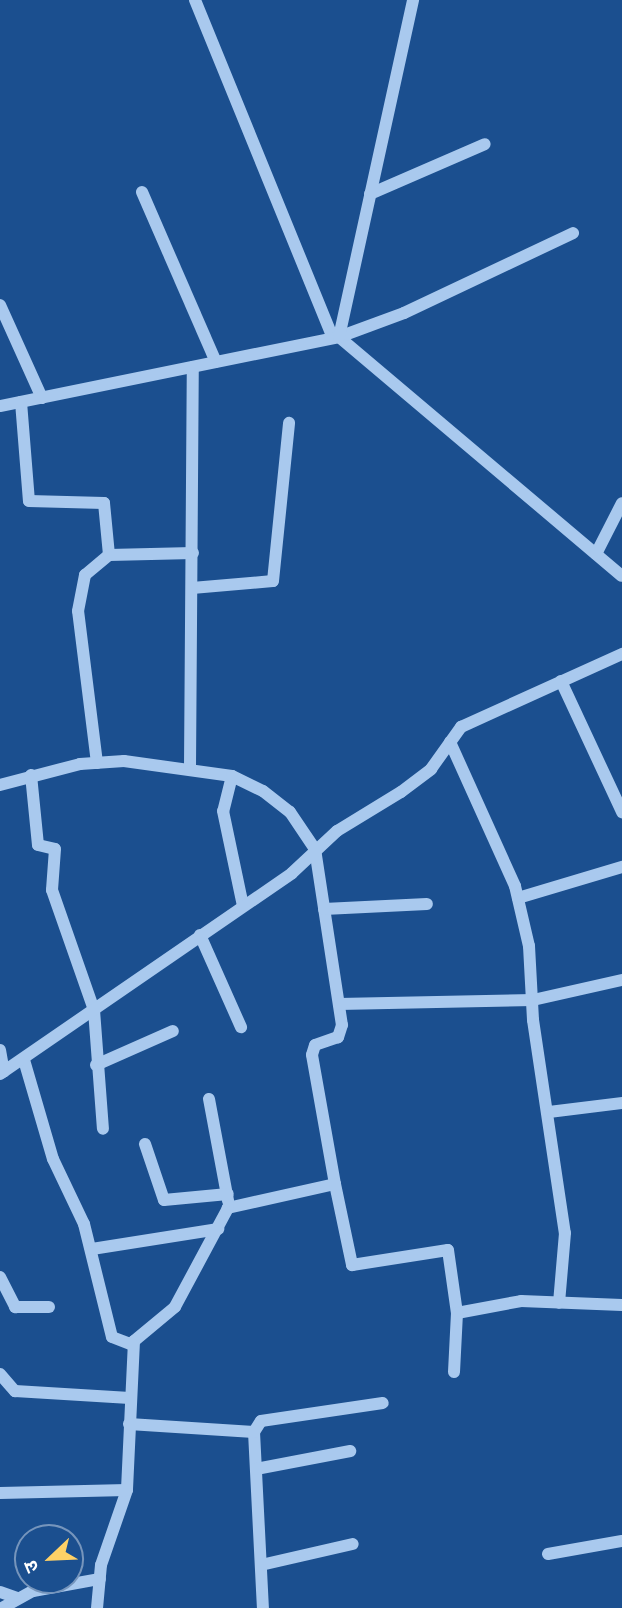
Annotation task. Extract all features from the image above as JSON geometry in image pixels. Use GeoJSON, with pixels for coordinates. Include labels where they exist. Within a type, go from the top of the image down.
{"type":"FeatureCollection","features":[{"type":"Feature","properties":{"kind":"street"},"geometry":{"type":"LineString","coordinates":[[195,0],[336,337],[622,576]]}},
{"type":"Feature","properties":{"kind":"street"},"geometry":{"type":"LineString","coordinates":[[336,337],[413,0]]}},
{"type":"Feature","properties":{"kind":"street"},"geometry":{"type":"LineString","coordinates":[[370,194],[485,144]]}},
{"type":"Feature","properties":{"kind":"street"},"geometry":{"type":"LineString","coordinates":[[142,192],[216,362]]}},
{"type":"Feature","properties":{"kind":"street"},"geometry":{"type":"LineString","coordinates":[[0,406],[336,337],[404,313],[573,233]]}},
{"type":"Feature","properties":{"kind":"street"},"geometry":{"type":"LineString","coordinates":[[0,305],[42,398]]}},
{"type":"Feature","properties":{"kind":"street"},"geometry":{"type":"LineString","coordinates":[[190,768],[192,367]]}},
{"type":"Feature","properties":{"kind":"street"},"geometry":{"type":"LineString","coordinates":[[21,402],[29,501],[104,502],[109,555]]}},
{"type":"Feature","properties":{"kind":"street"},"geometry":{"type":"LineString","coordinates":[[192,588],[273,582],[289,423]]}},
{"type":"Feature","properties":{"kind":"street"},"geometry":{"type":"LineString","coordinates":[[596,554],[622,503]]}},
{"type":"Feature","properties":{"kind":"street"},"geometry":{"type":"LineString","coordinates":[[97,763],[79,598],[95,561],[109,555],[193,553]]}},
{"type":"Feature","properties":{"kind":"street"},"geometry":{"type":"LineString","coordinates":[[0,1050],[2,1073],[243,906],[315,849],[401,792],[461,727],[622,654]]}},
{"type":"Feature","properties":{"kind":"street"},"geometry":{"type":"LineString","coordinates":[[561,681],[622,812]]}},
{"type":"Feature","properties":{"kind":"street"},"geometry":{"type":"LineString","coordinates":[[450,742],[518,898],[565,1233],[559,1303]]}},
{"type":"Feature","properties":{"kind":"street"},"geometry":{"type":"LineString","coordinates":[[1,781],[97,763],[190,768],[232,776],[290,812],[315,849],[339,1004],[341,1032],[315,1045],[312,1055],[352,1265],[448,1250],[457,1313],[454,1372]]}},
{"type":"Feature","properties":{"kind":"street"},"geometry":{"type":"LineString","coordinates":[[32,775],[38,845],[54,849],[52,890],[94,1010],[96,1065],[103,1129]]}},
{"type":"Feature","properties":{"kind":"street"},"geometry":{"type":"LineString","coordinates":[[232,776],[223,811],[243,906]]}},
{"type":"Feature","properties":{"kind":"street"},"geometry":{"type":"LineString","coordinates":[[518,898],[622,867]]}},
{"type":"Feature","properties":{"kind":"street"},"geometry":{"type":"LineString","coordinates":[[324,909],[427,904]]}},
{"type":"Feature","properties":{"kind":"street"},"geometry":{"type":"LineString","coordinates":[[200,935],[241,1027]]}},
{"type":"Feature","properties":{"kind":"street"},"geometry":{"type":"LineString","coordinates":[[339,1004],[533,1000],[622,980]]}},
{"type":"Feature","properties":{"kind":"street"},"geometry":{"type":"LineString","coordinates":[[96,1065],[173,1031]]}},
{"type":"Feature","properties":{"kind":"street"},"geometry":{"type":"LineString","coordinates":[[24,1060],[53,1158],[92,1249],[112,1337],[133,1345]]}},
{"type":"Feature","properties":{"kind":"street"},"geometry":{"type":"LineString","coordinates":[[97,1608],[100,1579],[127,1490],[133,1345],[175,1307],[228,1208],[228,1194],[209,1099]]}},
{"type":"Feature","properties":{"kind":"street"},"geometry":{"type":"LineString","coordinates":[[549,1112],[622,1103]]}},
{"type":"Feature","properties":{"kind":"street"},"geometry":{"type":"LineString","coordinates":[[145,1144],[164,1200],[228,1194]]}},
{"type":"Feature","properties":{"kind":"street"},"geometry":{"type":"LineString","coordinates":[[228,1208],[335,1184]]}},
{"type":"Feature","properties":{"kind":"street"},"geometry":{"type":"LineString","coordinates":[[92,1249],[218,1229]]}},
{"type":"Feature","properties":{"kind":"street"},"geometry":{"type":"LineString","coordinates":[[0,1276],[15,1307],[50,1307]]}},
{"type":"Feature","properties":{"kind":"street"},"geometry":{"type":"LineString","coordinates":[[457,1313],[521,1301],[622,1305]]}},
{"type":"Feature","properties":{"kind":"street"},"geometry":{"type":"LineString","coordinates":[[0,1374],[15,1391],[130,1398]]}},
{"type":"Feature","properties":{"kind":"street"},"geometry":{"type":"LineString","coordinates":[[263,1608],[254,1432],[261,1421],[383,1403]]}},
{"type":"Feature","properties":{"kind":"street"},"geometry":{"type":"LineString","coordinates":[[129,1424],[254,1432]]}},
{"type":"Feature","properties":{"kind":"street"},"geometry":{"type":"LineString","coordinates":[[256,1469],[350,1451]]}},
{"type":"Feature","properties":{"kind":"street"},"geometry":{"type":"LineString","coordinates":[[0,1493],[127,1490]]}},
{"type":"Feature","properties":{"kind":"street"},"geometry":{"type":"LineString","coordinates":[[548,1554],[622,1541]]}},
{"type":"Feature","properties":{"kind":"street"},"geometry":{"type":"LineString","coordinates":[[261,1565],[353,1544]]}},
{"type":"Feature","properties":{"kind":"street"},"geometry":{"type":"LineString","coordinates":[[2,1608],[17,1598],[100,1579]]}},
{"type":"Feature","properties":{"kind":"street"},"geometry":{"type":"LineString","coordinates":[[0,1592],[17,1598]]}}]}
